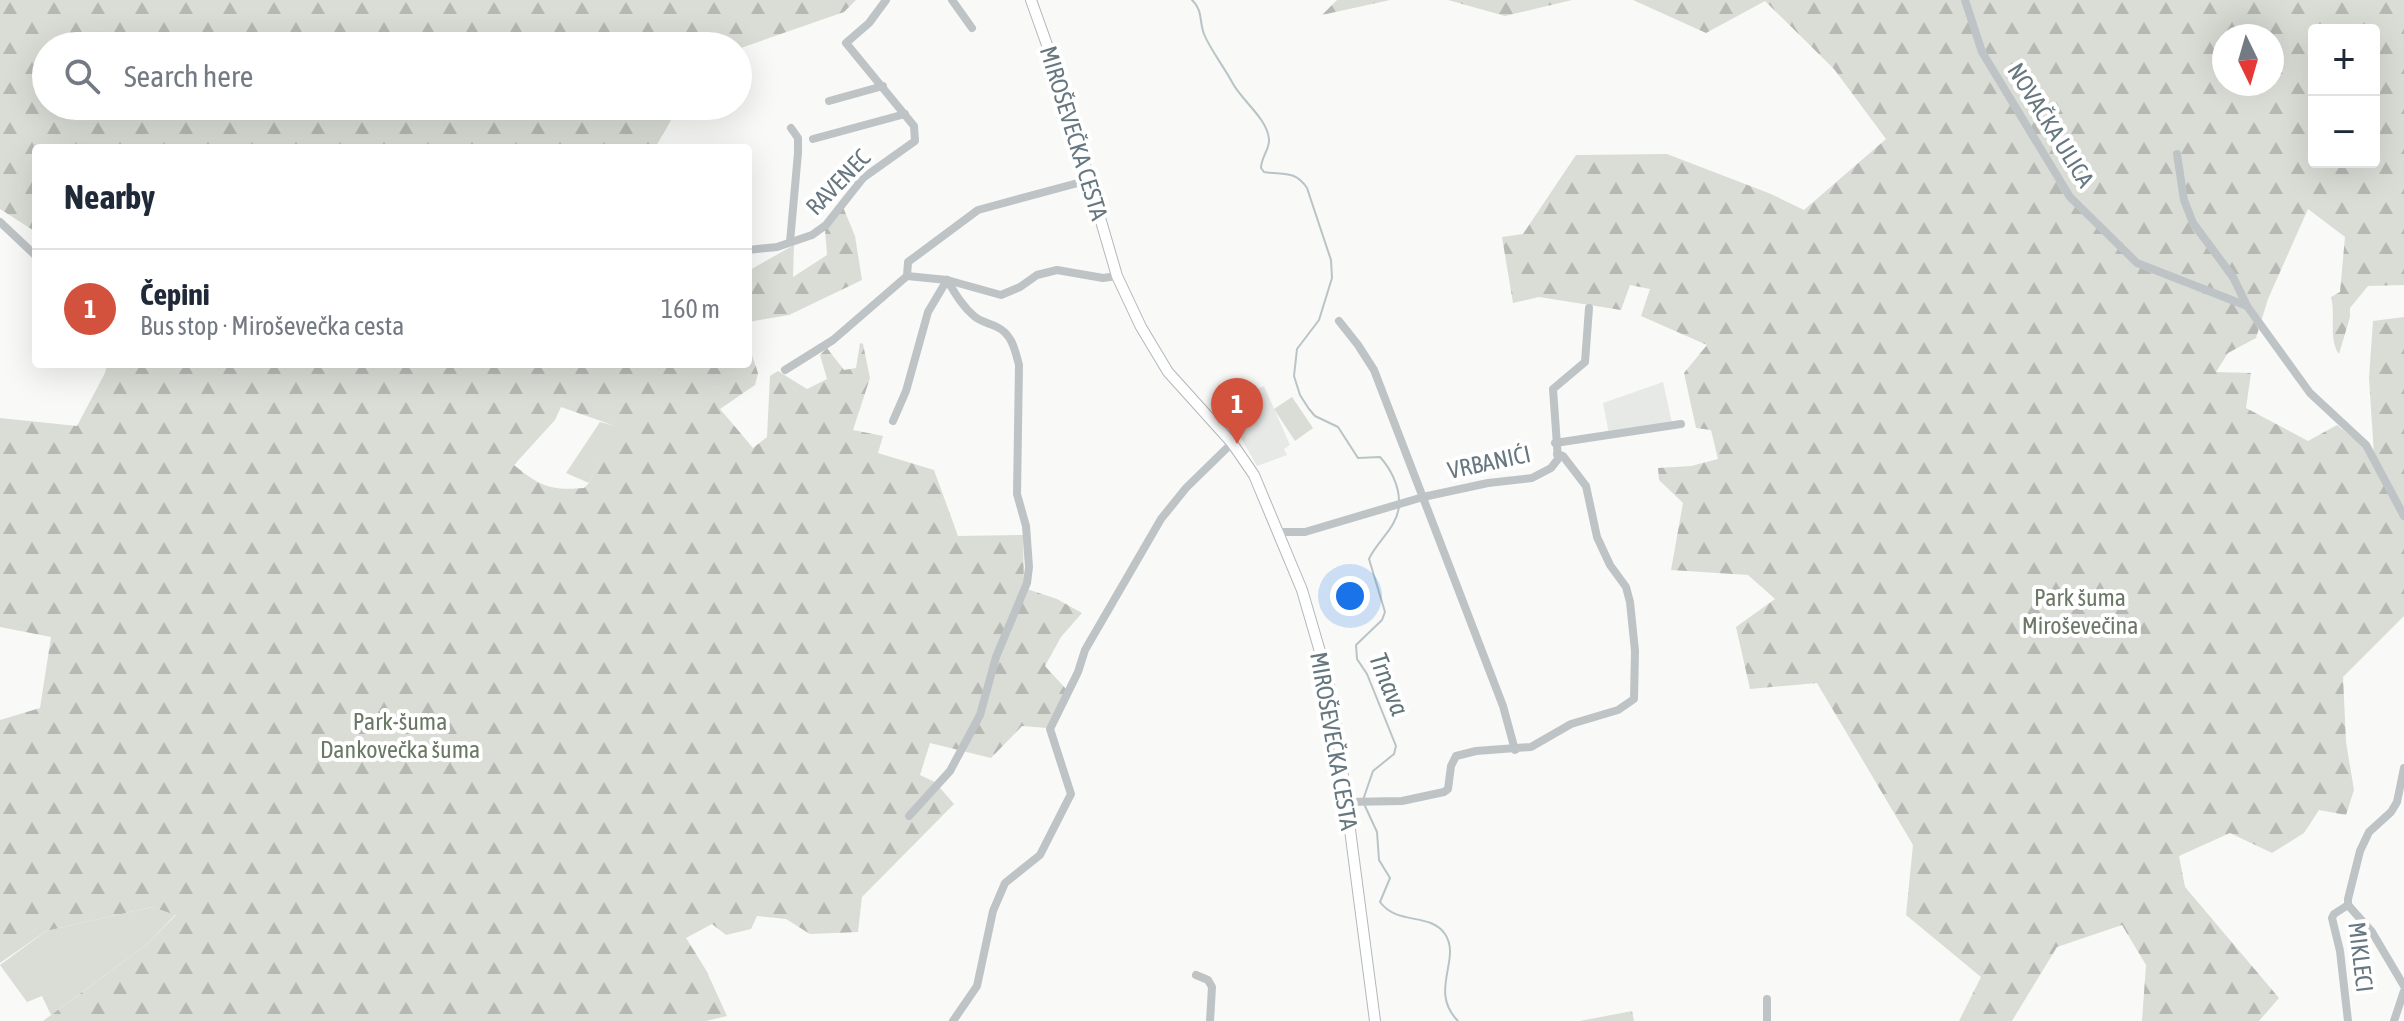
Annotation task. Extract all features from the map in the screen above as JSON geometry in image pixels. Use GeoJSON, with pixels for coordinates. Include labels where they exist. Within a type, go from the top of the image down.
{"type":"FeatureCollection","features":[{"type":"Feature","properties":{"kind":"main road","name":"MIROŠEVEČKA CESTA"},"geometry":{"type":"LineString","coordinates":[[1031,0],[1061,84],[1117,276],[1141,327],[1168,372],[1232,443],[1254,475],[1302,590],[1328,679],[1375,1021]]}},
{"type":"Feature","properties":{"kind":"street"},"geometry":{"type":"LineString","coordinates":[[813,139],[905,114],[846,43],[869,23],[886,0]]}},
{"type":"Feature","properties":{"kind":"street"},"geometry":{"type":"LineString","coordinates":[[952,0],[972,28]]}},
{"type":"Feature","properties":{"kind":"street","name":"NOVAČKA ULICA"},"geometry":{"type":"LineString","coordinates":[[1965,0],[1982,52],[2070,197],[2137,263],[2247,306]]}},
{"type":"Feature","properties":{"kind":"street"},"geometry":{"type":"LineString","coordinates":[[829,101],[883,86]]}},
{"type":"Feature","properties":{"kind":"street","name":"RAVENEC"},"geometry":{"type":"LineString","coordinates":[[752,250],[777,247],[812,235],[826,225],[863,178],[915,141],[914,126],[905,114]]}},
{"type":"Feature","properties":{"kind":"street"},"geometry":{"type":"LineString","coordinates":[[790,242],[798,153],[798,138],[791,128]]}},
{"type":"Feature","properties":{"kind":"street"},"geometry":{"type":"LineString","coordinates":[[2177,154],[2177,170],[2193,223],[2233,277],[2247,306],[2310,393],[2337,421],[2352,431],[2377,463],[2404,516]]}},
{"type":"Feature","properties":{"kind":"street"},"geometry":{"type":"LineString","coordinates":[[785,370],[825,346],[907,276],[908,262],[978,210],[1089,180]]}},
{"type":"Feature","properties":{"kind":"street"},"geometry":{"type":"LineString","coordinates":[[0,222],[32,252]]}},
{"type":"Feature","properties":{"kind":"street"},"geometry":{"type":"LineString","coordinates":[[907,276],[947,280],[1001,295],[1037,275],[1057,270],[1103,278],[1117,276]]}},
{"type":"Feature","properties":{"kind":"street"},"geometry":{"type":"LineString","coordinates":[[893,421],[906,391],[928,312],[947,280]]}},
{"type":"Feature","properties":{"kind":"street"},"geometry":{"type":"LineString","coordinates":[[909,816],[950,771],[980,715],[996,657],[1027,583],[1029,567],[1026,526],[1017,494],[1019,365],[1014,346],[1009,336],[999,328],[975,317],[958,299],[947,280]]}},
{"type":"Feature","properties":{"kind":"street","name":"VRBANIĆI"},"geometry":{"type":"LineString","coordinates":[[1279,532],[1305,532],[1423,497],[1488,483],[1532,478],[1551,468],[1558,459],[1553,389],[1585,362],[1589,308]]}},
{"type":"Feature","properties":{"kind":"street"},"geometry":{"type":"LineString","coordinates":[[1339,321],[1374,370],[1503,706],[1515,750]]}},
{"type":"Feature","properties":{"kind":"street"},"geometry":{"type":"LineString","coordinates":[[1555,443],[1681,424]]}},
{"type":"Feature","properties":{"kind":"street"},"geometry":{"type":"LineString","coordinates":[[953,1021],[977,986],[993,911],[1005,883],[1040,855],[1071,794],[1050,729],[1078,672],[1085,650],[1161,519],[1186,488],[1232,443]]}},
{"type":"Feature","properties":{"kind":"street"},"geometry":{"type":"LineString","coordinates":[[1346,802],[1402,801],[1444,792],[1448,789],[1451,766],[1456,756],[1476,751],[1531,747],[1571,724],[1618,710],[1634,699],[1633,617],[1626,587],[1604,554],[1597,537],[1586,486],[1563,456],[1557,454]]}},
{"type":"Feature","properties":{"kind":"street","name":"MIKLECI"},"geometry":{"type":"LineString","coordinates":[[2348,1021],[2342,964],[2332,918],[2348,905],[2360,851],[2369,832],[2391,812],[2397,802],[2404,768]]}},
{"type":"Feature","properties":{"kind":"street","name":"MIKLECI"},"geometry":{"type":"LineString","coordinates":[[2348,905],[2372,932],[2404,988]]}},
{"type":"Feature","properties":{"kind":"street"},"geometry":{"type":"LineString","coordinates":[[1196,975],[1208,980],[1212,987],[1210,1021]]}},
{"type":"Feature","properties":{"kind":"street"},"geometry":{"type":"LineString","coordinates":[[2394,1021],[2404,988]]}},
{"type":"Feature","properties":{"kind":"street"},"geometry":{"type":"LineString","coordinates":[[1767,999],[1767,1021]]}},
{"type":"Feature","properties":{"kind":"shaded area"},"geometry":{"type":"Polygon","coordinates":[[[1663,382],[1672,423],[1609,434],[1603,403],[1663,382]]]}},
{"type":"Feature","properties":{"kind":"shaded area"},"geometry":{"type":"Polygon","coordinates":[[[1264,386],[1290,445],[1284,449],[1287,455],[1257,466],[1233,424],[1234,415],[1255,390],[1264,386]]]}},
{"type":"Feature","properties":{"kind":"green space"},"geometry":{"type":"Polygon","coordinates":[[[0,0],[856,0],[844,12],[752,44],[752,32],[32,32],[32,120],[671,120],[657,144],[32,144],[32,229],[0,209],[0,0]]]}},
{"type":"Feature","properties":{"kind":"green space"},"geometry":{"type":"Polygon","coordinates":[[[1337,0],[1390,0],[1322,15],[1337,0]]]}},
{"type":"Feature","properties":{"kind":"green space"},"geometry":{"type":"Polygon","coordinates":[[[1448,0],[1572,0],[1505,16],[1448,0]]]}},
{"type":"Feature","properties":{"kind":"green space","name":"Park šuma Miroševečina"},"geometry":{"type":"Polygon","coordinates":[[[1633,0],[2404,0],[2404,285],[2368,286],[2350,308],[2339,354],[2333,334],[2331,297],[2340,292],[2345,237],[2308,209],[2268,299],[2256,338],[2228,353],[2216,372],[2251,373],[2246,408],[2308,441],[2337,425],[2374,455],[2369,378],[2373,321],[2404,317],[2404,616],[2343,677],[2346,742],[2354,790],[2346,815],[2319,810],[2304,833],[2272,853],[2230,833],[2179,856],[2185,887],[2279,998],[2259,1021],[2142,1021],[2146,965],[2122,925],[2057,947],[2012,1021],[1959,1021],[1981,977],[1906,915],[1913,845],[1817,683],[1750,689],[1736,627],[1775,599],[1748,575],[1671,570],[1683,503],[1659,480],[1658,468],[1691,466],[1718,459],[1711,430],[1696,428],[1684,373],[1707,345],[1641,316],[1650,289],[1630,285],[1621,310],[1539,297],[1513,303],[1502,237],[1523,234],[1576,155],[1667,154],[1804,210],[1886,139],[1834,69],[1765,1],[1706,33],[1633,0]]]}},
{"type":"Feature","properties":{"kind":"green space"},"geometry":{"type":"Polygon","coordinates":[[[843,207],[855,236],[862,280],[789,315],[752,321],[752,269],[794,245],[793,277],[827,255],[825,229],[843,207]]]}},
{"type":"Feature","properties":{"kind":"green space","name":"Park-šuma Dankovečka šuma"},"geometry":{"type":"Polygon","coordinates":[[[860,343],[863,344],[870,378],[853,430],[883,436],[878,453],[934,470],[958,536],[1023,535],[1024,588],[1057,599],[1082,613],[1061,637],[1045,666],[1066,689],[1047,728],[1022,726],[991,758],[930,743],[920,775],[935,782],[954,804],[862,897],[858,932],[810,934],[786,919],[757,916],[751,929],[726,935],[712,924],[686,938],[706,970],[727,1016],[706,1021],[43,1021],[146,945],[176,915],[152,907],[46,931],[0,963],[0,720],[40,708],[51,637],[0,627],[0,418],[77,426],[106,368],[752,368],[752,355],[758,373],[755,385],[720,409],[753,448],[767,437],[770,376],[778,371],[807,389],[827,379],[820,355],[827,348],[844,370],[856,368],[860,343]],[[561,407],[555,420],[514,465],[546,486],[584,488],[615,426],[561,407]]]}},
{"type":"Feature","properties":{"kind":"green space"},"geometry":{"type":"Polygon","coordinates":[[[1292,397],[1313,428],[1295,441],[1274,409],[1292,397]]]}},
{"type":"Feature","properties":{"kind":"green space"},"geometry":{"type":"Polygon","coordinates":[[[600,422],[616,426],[589,483],[566,473],[600,422]]]}},
{"type":"Feature","properties":{"kind":"green space"},"geometry":{"type":"Polygon","coordinates":[[[152,907],[176,914],[146,945],[51,1015],[42,996],[27,1002],[0,965],[46,931],[152,907]]]}},
{"type":"Feature","properties":{"kind":"green space"},"geometry":{"type":"Polygon","coordinates":[[[1632,1011],[1634,1021],[1580,1021],[1632,1011]]]}},
{"type":"Feature","properties":{"kind":"waterway","name":"Trnava"},"geometry":{"type":"LineString","coordinates":[[1192,0],[1198,8],[1210,46],[1267,131],[1269,143],[1261,168],[1264,172],[1298,178],[1307,188],[1331,260],[1332,278],[1319,320],[1297,349],[1294,376],[1300,395],[1315,416],[1338,427],[1358,458],[1380,457],[1394,478],[1399,501]]}},
{"type":"Feature","properties":{"kind":"waterway","name":"Trnava"},"geometry":{"type":"LineString","coordinates":[[1363,800],[1373,771],[1394,754],[1396,746],[1367,674],[1357,659],[1356,645],[1382,620],[1385,612],[1369,559],[1394,522],[1399,507]]}},
{"type":"Feature","properties":{"kind":"waterway","name":"Trnava"},"geometry":{"type":"LineString","coordinates":[[1365,806],[1377,832],[1379,860],[1390,878],[1380,902],[1396,914],[1431,923],[1445,934],[1450,954],[1446,998],[1458,1021]]}},
{"type":"Feature","properties":{"kind":"place","name":"Čepini"},"geometry":{"type":"Point","coordinates":[1237,444]}}]}
